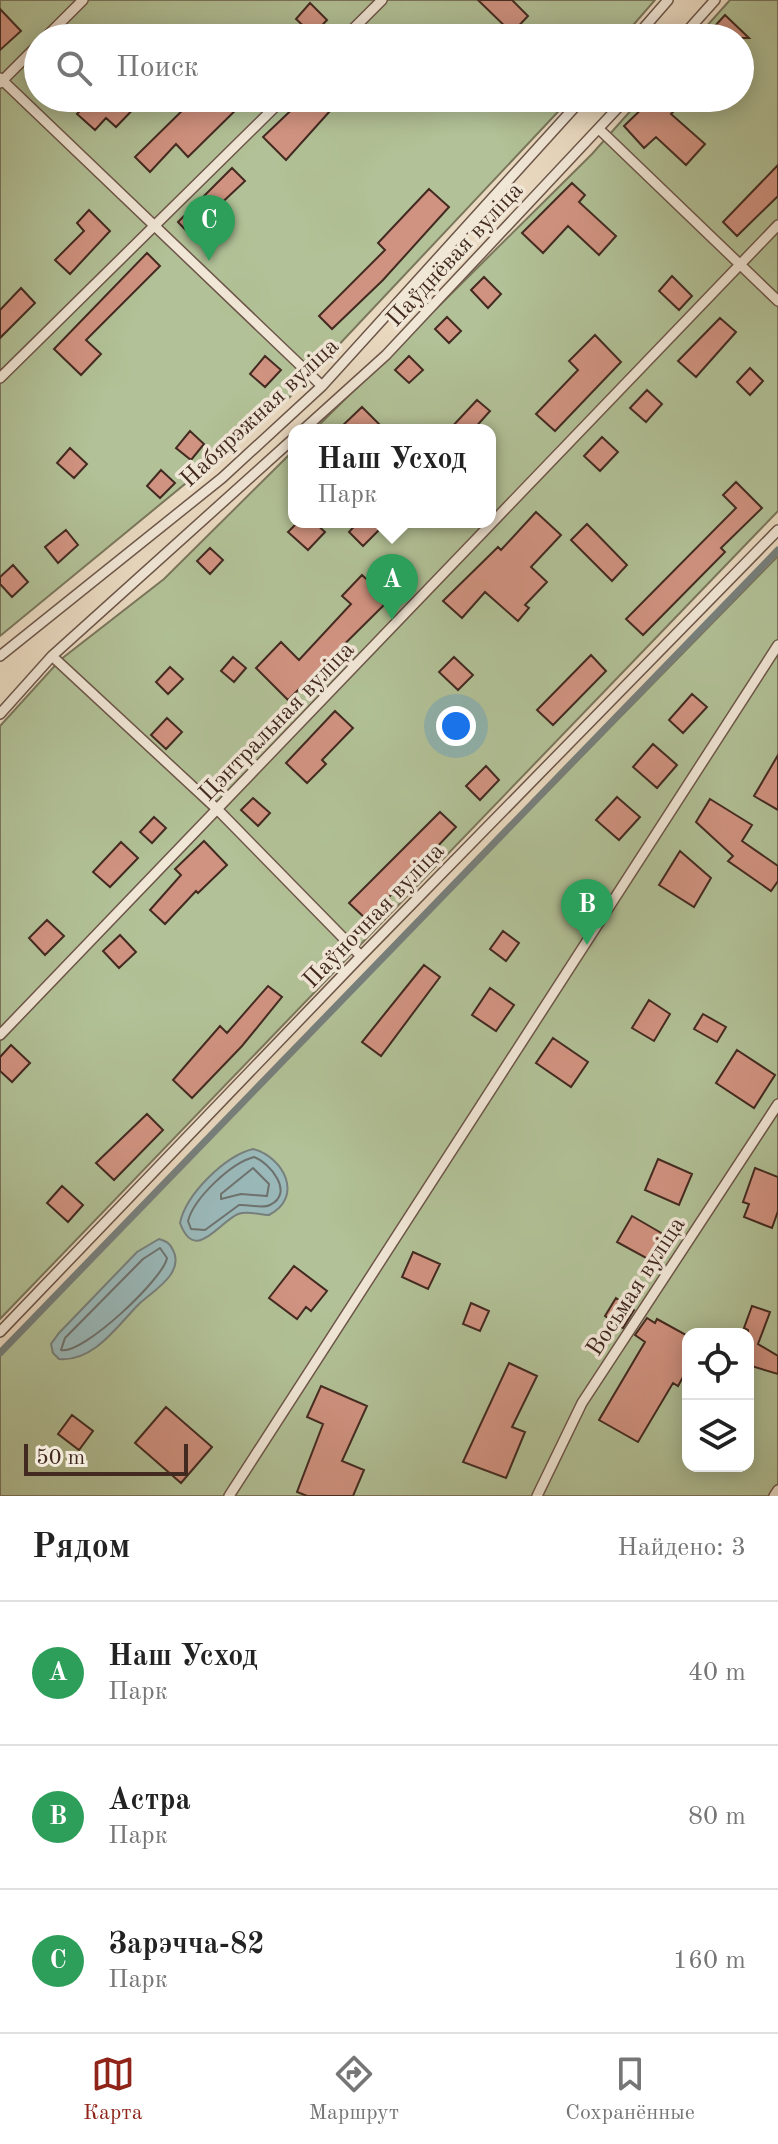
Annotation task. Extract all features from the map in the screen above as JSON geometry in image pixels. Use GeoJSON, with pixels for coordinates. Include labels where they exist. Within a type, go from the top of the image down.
{"type":"FeatureCollection","features":[{"type":"Feature","properties":{"kind":"lane"},"geometry":{"type":"LineString","coordinates":[[59,24],[83,0]]}},
{"type":"Feature","properties":{"kind":"lane"},"geometry":{"type":"LineString","coordinates":[[358,24],[382,0]]}},
{"type":"Feature","properties":{"kind":"lane"},"geometry":{"type":"LineString","coordinates":[[647,24],[668,0]]}},
{"type":"Feature","properties":{"kind":"lane"},"geometry":{"type":"LineString","coordinates":[[694,24],[715,0]]}},
{"type":"Feature","properties":{"kind":"lane"},"geometry":{"type":"LineString","coordinates":[[24,58],[1,80],[24,102]]}},
{"type":"Feature","properties":{"kind":"lane"},"geometry":{"type":"LineString","coordinates":[[34,112],[322,386]]}},
{"type":"Feature","properties":{"kind":"lane"},"geometry":{"type":"LineString","coordinates":[[0,378],[270,112]]}},
{"type":"Feature","properties":{"kind":"lane","name":"Набярэжная вуліца"},"geometry":{"type":"LineString","coordinates":[[0,656],[222,478],[322,386],[570,112]]}},
{"type":"Feature","properties":{"kind":"lane","name":"Паўднёвая вуліца"},"geometry":{"type":"LineString","coordinates":[[310,424],[386,355],[614,112]]}},
{"type":"Feature","properties":{"kind":"lane"},"geometry":{"type":"LineString","coordinates":[[599,129],[778,301]]}},
{"type":"Feature","properties":{"kind":"lane","name":"Цэнтральная вуліца"},"geometry":{"type":"LineString","coordinates":[[496,519],[778,225]]}},
{"type":"Feature","properties":{"kind":"lane"},"geometry":{"type":"LineString","coordinates":[[0,714],[52,656],[288,443]]}},
{"type":"Feature","properties":{"kind":"lane","name":"Цэнтральная вуліца"},"geometry":{"type":"LineString","coordinates":[[0,1035],[487,528]]}},
{"type":"Feature","properties":{"kind":"lane","name":"Паўночная вуліца"},"geometry":{"type":"LineString","coordinates":[[0,1332],[361,956],[778,530]]}},
{"type":"Feature","properties":{"kind":"lane"},"geometry":{"type":"LineString","coordinates":[[229,1496],[778,645]]}},
{"type":"Feature","properties":{"kind":"lane"},"geometry":{"type":"LineString","coordinates":[[52,656],[218,810],[361,956]]}},
{"type":"Feature","properties":{"kind":"lane","name":"Восьмая вуліца"},"geometry":{"type":"LineString","coordinates":[[537,1496],[582,1403],[778,1104]]}},
{"type":"Feature","properties":{"kind":"lane"},"geometry":{"type":"LineString","coordinates":[[774,1496],[778,1490]]}},
{"type":"Feature","properties":{"kind":"green space"},"geometry":{"type":"Polygon","coordinates":[[[0,0],[655,0],[634,24],[24,24],[24,112],[558,112],[286,401],[0,636],[0,0]]]}},
{"type":"Feature","properties":{"kind":"green space"},"geometry":{"type":"Polygon","coordinates":[[[730,0],[778,0],[778,511],[0,1319],[0,726],[60,660],[164,579],[288,456],[288,528],[496,528],[496,424],[320,424],[592,154],[630,112],[754,112],[754,24],[709,24],[730,0]]]}},
{"type":"Feature","properties":{"kind":"green space"},"geometry":{"type":"Polygon","coordinates":[[[778,556],[778,1496],[0,1496],[0,1350],[778,556]]]}},
{"type":"Feature","properties":{"kind":"water"},"geometry":{"type":"Polygon","coordinates":[[[253,1149],[274,1160],[286,1178],[286,1198],[280,1207],[269,1215],[238,1214],[200,1240],[186,1235],[180,1223],[198,1189],[231,1159],[253,1149]]]}},
{"type":"Feature","properties":{"kind":"water"},"geometry":{"type":"Polygon","coordinates":[[[159,1239],[171,1246],[176,1258],[166,1281],[94,1349],[83,1355],[59,1359],[53,1353],[51,1344],[59,1333],[137,1252],[159,1239]]]}},
{"type":"Feature","properties":{"kind":"building"},"geometry":{"type":"Polygon","coordinates":[[[478,0],[512,0],[528,16],[520,24],[503,24],[478,0]]]}},
{"type":"Feature","properties":{"kind":"building"},"geometry":{"type":"Polygon","coordinates":[[[310,3],[327,20],[323,24],[301,24],[296,19],[310,3]]]}},
{"type":"Feature","properties":{"kind":"building"},"geometry":{"type":"Polygon","coordinates":[[[0,9],[21,31],[0,50],[0,9]]]}},
{"type":"Feature","properties":{"kind":"building"},"geometry":{"type":"Polygon","coordinates":[[[725,15],[734,24],[717,24],[725,15]]]}},
{"type":"Feature","properties":{"kind":"building"},"geometry":{"type":"Polygon","coordinates":[[[130,112],[116,127],[106,118],[95,130],[77,114],[130,112]]]}},
{"type":"Feature","properties":{"kind":"building"},"geometry":{"type":"Polygon","coordinates":[[[181,112],[234,112],[188,157],[176,144],[150,172],[135,157],[181,112]]]}},
{"type":"Feature","properties":{"kind":"building"},"geometry":{"type":"Polygon","coordinates":[[[289,112],[329,112],[286,160],[263,137],[289,112]]]}},
{"type":"Feature","properties":{"kind":"building"},"geometry":{"type":"Polygon","coordinates":[[[638,112],[673,112],[671,114],[705,144],[686,165],[656,137],[644,148],[624,126],[638,112]]]}},
{"type":"Feature","properties":{"kind":"building"},"geometry":{"type":"Polygon","coordinates":[[[778,165],[778,196],[737,236],[723,222],[778,165]]]}},
{"type":"Feature","properties":{"kind":"building"},"geometry":{"type":"Polygon","coordinates":[[[232,168],[245,181],[213,211],[218,216],[195,240],[178,222],[232,168]]]}},
{"type":"Feature","properties":{"kind":"building"},"geometry":{"type":"Polygon","coordinates":[[[572,183],[585,195],[579,202],[616,236],[599,255],[568,226],[543,253],[522,233],[572,183]]]}},
{"type":"Feature","properties":{"kind":"building"},"geometry":{"type":"Polygon","coordinates":[[[429,189],[449,207],[383,280],[332,329],[319,316],[385,250],[378,243],[429,189]]]}},
{"type":"Feature","properties":{"kind":"building"},"geometry":{"type":"Polygon","coordinates":[[[89,210],[110,231],[70,274],[55,260],[84,231],[77,223],[89,210]]]}},
{"type":"Feature","properties":{"kind":"building"},"geometry":{"type":"Polygon","coordinates":[[[147,253],[160,266],[86,340],[101,354],[81,375],[54,349],[147,253]]]}},
{"type":"Feature","properties":{"kind":"building"},"geometry":{"type":"Polygon","coordinates":[[[672,276],[692,296],[679,310],[659,291],[672,276]]]}},
{"type":"Feature","properties":{"kind":"building"},"geometry":{"type":"Polygon","coordinates":[[[484,277],[501,294],[488,308],[471,290],[484,277]]]}},
{"type":"Feature","properties":{"kind":"building"},"geometry":{"type":"Polygon","coordinates":[[[21,288],[35,303],[0,338],[0,310],[21,288]]]}},
{"type":"Feature","properties":{"kind":"building"},"geometry":{"type":"Polygon","coordinates":[[[447,317],[461,331],[449,343],[435,329],[447,317]]]}},
{"type":"Feature","properties":{"kind":"building"},"geometry":{"type":"Polygon","coordinates":[[[720,318],[736,332],[696,377],[678,361],[720,318]]]}},
{"type":"Feature","properties":{"kind":"building"},"geometry":{"type":"Polygon","coordinates":[[[595,335],[621,362],[555,431],[536,414],[578,370],[569,361],[595,335]]]}},
{"type":"Feature","properties":{"kind":"building"},"geometry":{"type":"Polygon","coordinates":[[[265,356],[281,370],[265,387],[250,374],[265,356]]]}},
{"type":"Feature","properties":{"kind":"building"},"geometry":{"type":"Polygon","coordinates":[[[409,356],[423,370],[409,383],[395,370],[409,356]]]}},
{"type":"Feature","properties":{"kind":"building"},"geometry":{"type":"Polygon","coordinates":[[[750,368],[763,381],[750,395],[737,382],[750,368]]]}},
{"type":"Feature","properties":{"kind":"building"},"geometry":{"type":"Polygon","coordinates":[[[647,390],[662,404],[646,422],[630,408],[647,390]]]}},
{"type":"Feature","properties":{"kind":"building"},"geometry":{"type":"Polygon","coordinates":[[[477,400],[490,411],[478,424],[455,424],[477,400]]]}},
{"type":"Feature","properties":{"kind":"building"},"geometry":{"type":"Polygon","coordinates":[[[362,407],[379,424],[344,424],[362,407]]]}},
{"type":"Feature","properties":{"kind":"building"},"geometry":{"type":"Polygon","coordinates":[[[190,431],[204,444],[191,460],[176,448],[190,431]]]}},
{"type":"Feature","properties":{"kind":"building"},"geometry":{"type":"Polygon","coordinates":[[[602,437],[618,452],[600,471],[584,456],[602,437]]]}},
{"type":"Feature","properties":{"kind":"building"},"geometry":{"type":"Polygon","coordinates":[[[70,448],[87,464],[74,478],[57,463],[70,448]]]}},
{"type":"Feature","properties":{"kind":"building"},"geometry":{"type":"Polygon","coordinates":[[[161,470],[175,483],[160,498],[147,486],[161,470]]]}},
{"type":"Feature","properties":{"kind":"building"},"geometry":{"type":"Polygon","coordinates":[[[736,482],[762,508],[721,548],[725,552],[643,635],[626,619],[736,508],[723,495],[736,482]]]}},
{"type":"Feature","properties":{"kind":"building"},"geometry":{"type":"Polygon","coordinates":[[[536,512],[561,535],[531,567],[547,582],[525,605],[529,608],[518,621],[485,592],[462,618],[443,601],[498,547],[501,550],[536,512]]]}},
{"type":"Feature","properties":{"kind":"building"},"geometry":{"type":"Polygon","coordinates":[[[587,524],[627,565],[612,581],[571,540],[587,524]]]}},
{"type":"Feature","properties":{"kind":"building"},"geometry":{"type":"Polygon","coordinates":[[[292,528],[321,528],[325,532],[308,550],[288,532],[292,528]]]}},
{"type":"Feature","properties":{"kind":"building"},"geometry":{"type":"Polygon","coordinates":[[[353,528],[381,528],[363,546],[349,532],[353,528]]]}},
{"type":"Feature","properties":{"kind":"building"},"geometry":{"type":"Polygon","coordinates":[[[66,530],[78,545],[58,563],[45,547],[66,530]]]}},
{"type":"Feature","properties":{"kind":"building"},"geometry":{"type":"Polygon","coordinates":[[[210,548],[223,560],[210,574],[197,561],[210,548]]]}},
{"type":"Feature","properties":{"kind":"building"},"geometry":{"type":"Polygon","coordinates":[[[13,565],[28,582],[12,597],[0,584],[0,577],[13,565]]]}},
{"type":"Feature","properties":{"kind":"building"},"geometry":{"type":"Polygon","coordinates":[[[362,575],[389,600],[288,700],[256,668],[281,642],[299,660],[351,604],[342,596],[362,575]]]}},
{"type":"Feature","properties":{"kind":"building"},"geometry":{"type":"Polygon","coordinates":[[[591,655],[606,671],[553,725],[537,710],[591,655]]]}},
{"type":"Feature","properties":{"kind":"building"},"geometry":{"type":"Polygon","coordinates":[[[233,657],[246,668],[234,682],[221,671],[233,657]]]}},
{"type":"Feature","properties":{"kind":"building"},"geometry":{"type":"Polygon","coordinates":[[[454,657],[473,675],[458,690],[439,672],[454,657]]]}},
{"type":"Feature","properties":{"kind":"building"},"geometry":{"type":"Polygon","coordinates":[[[170,667],[183,679],[168,694],[156,682],[170,667]]]}},
{"type":"Feature","properties":{"kind":"building"},"geometry":{"type":"Polygon","coordinates":[[[692,694],[707,707],[683,733],[669,720],[692,694]]]}},
{"type":"Feature","properties":{"kind":"building"},"geometry":{"type":"Polygon","coordinates":[[[335,711],[353,728],[322,760],[326,764],[307,783],[286,763],[335,711]]]}},
{"type":"Feature","properties":{"kind":"building"},"geometry":{"type":"Polygon","coordinates":[[[167,718],[182,732],[166,749],[151,735],[167,718]]]}},
{"type":"Feature","properties":{"kind":"building"},"geometry":{"type":"Polygon","coordinates":[[[653,744],[677,765],[657,788],[633,767],[653,744]]]}},
{"type":"Feature","properties":{"kind":"building"},"geometry":{"type":"Polygon","coordinates":[[[778,755],[778,810],[754,796],[778,755]]]}},
{"type":"Feature","properties":{"kind":"building"},"geometry":{"type":"Polygon","coordinates":[[[486,766],[499,780],[480,800],[466,786],[486,766]]]}},
{"type":"Feature","properties":{"kind":"building"},"geometry":{"type":"Polygon","coordinates":[[[617,797],[640,817],[619,840],[596,820],[617,797]]]}},
{"type":"Feature","properties":{"kind":"building"},"geometry":{"type":"Polygon","coordinates":[[[253,798],[270,813],[258,826],[241,810],[253,798]]]}},
{"type":"Feature","properties":{"kind":"building"},"geometry":{"type":"Polygon","coordinates":[[[710,799],[752,825],[742,841],[778,866],[778,881],[771,891],[728,861],[733,856],[696,822],[710,799]]]}},
{"type":"Feature","properties":{"kind":"building"},"geometry":{"type":"Polygon","coordinates":[[[440,812],[456,827],[367,920],[349,903],[440,812]]]}},
{"type":"Feature","properties":{"kind":"building"},"geometry":{"type":"Polygon","coordinates":[[[154,817],[166,828],[152,843],[140,832],[154,817]]]}},
{"type":"Feature","properties":{"kind":"building"},"geometry":{"type":"Polygon","coordinates":[[[204,841],[227,865],[198,893],[196,891],[165,924],[150,910],[181,875],[175,869],[204,841]]]}},
{"type":"Feature","properties":{"kind":"building"},"geometry":{"type":"Polygon","coordinates":[[[121,842],[138,858],[110,887],[93,872],[121,842]]]}},
{"type":"Feature","properties":{"kind":"building"},"geometry":{"type":"Polygon","coordinates":[[[680,851],[711,878],[694,907],[659,885],[680,851]]]}},
{"type":"Feature","properties":{"kind":"building"},"geometry":{"type":"Polygon","coordinates":[[[47,920],[64,936],[45,955],[29,938],[47,920]]]}},
{"type":"Feature","properties":{"kind":"building"},"geometry":{"type":"Polygon","coordinates":[[[503,931],[519,943],[506,961],[490,949],[503,931]]]}},
{"type":"Feature","properties":{"kind":"building"},"geometry":{"type":"Polygon","coordinates":[[[120,935],[136,952],[119,968],[103,951],[120,935]]]}},
{"type":"Feature","properties":{"kind":"building"},"geometry":{"type":"Polygon","coordinates":[[[424,965],[440,977],[381,1056],[362,1042],[424,965]]]}},
{"type":"Feature","properties":{"kind":"building"},"geometry":{"type":"Polygon","coordinates":[[[268,986],[282,997],[242,1046],[192,1098],[173,1080],[220,1026],[227,1033],[268,986]]]}},
{"type":"Feature","properties":{"kind":"building"},"geometry":{"type":"Polygon","coordinates":[[[490,988],[514,1005],[496,1031],[472,1015],[490,988]]]}},
{"type":"Feature","properties":{"kind":"building"},"geometry":{"type":"Polygon","coordinates":[[[649,1000],[670,1014],[654,1041],[632,1028],[649,1000]]]}},
{"type":"Feature","properties":{"kind":"building"},"geometry":{"type":"Polygon","coordinates":[[[703,1014],[726,1027],[717,1042],[694,1029],[703,1014]]]}},
{"type":"Feature","properties":{"kind":"building"},"geometry":{"type":"Polygon","coordinates":[[[553,1038],[588,1062],[571,1087],[536,1063],[553,1038]]]}},
{"type":"Feature","properties":{"kind":"building"},"geometry":{"type":"Polygon","coordinates":[[[11,1045],[30,1063],[12,1082],[0,1071],[0,1057],[11,1045]]]}},
{"type":"Feature","properties":{"kind":"building"},"geometry":{"type":"Polygon","coordinates":[[[737,1050],[775,1075],[754,1108],[716,1083],[737,1050]]]}},
{"type":"Feature","properties":{"kind":"building"},"geometry":{"type":"Polygon","coordinates":[[[147,1114],[163,1130],[114,1180],[96,1163],[147,1114]]]}},
{"type":"Feature","properties":{"kind":"building"},"geometry":{"type":"Polygon","coordinates":[[[658,1159],[692,1174],[679,1205],[645,1190],[658,1159]]]}},
{"type":"Feature","properties":{"kind":"building"},"geometry":{"type":"Polygon","coordinates":[[[755,1168],[778,1177],[778,1211],[772,1228],[744,1217],[749,1204],[743,1202],[755,1168]]]}},
{"type":"Feature","properties":{"kind":"building"},"geometry":{"type":"Polygon","coordinates":[[[62,1186],[83,1205],[68,1222],[47,1203],[62,1186]]]}},
{"type":"Feature","properties":{"kind":"building"},"geometry":{"type":"Polygon","coordinates":[[[632,1216],[663,1234],[648,1259],[617,1242],[632,1216]]]}},
{"type":"Feature","properties":{"kind":"building"},"geometry":{"type":"Polygon","coordinates":[[[413,1252],[440,1264],[428,1289],[402,1277],[413,1252]]]}},
{"type":"Feature","properties":{"kind":"building"},"geometry":{"type":"Polygon","coordinates":[[[294,1266],[327,1291],[311,1311],[306,1307],[297,1319],[269,1298],[294,1266]]]}},
{"type":"Feature","properties":{"kind":"building"},"geometry":{"type":"Polygon","coordinates":[[[616,1298],[634,1310],[623,1328],[605,1316],[616,1298]]]}},
{"type":"Feature","properties":{"kind":"building"},"geometry":{"type":"Polygon","coordinates":[[[471,1303],[489,1311],[480,1331],[463,1324],[471,1303]]]}},
{"type":"Feature","properties":{"kind":"building"},"geometry":{"type":"Polygon","coordinates":[[[752,1306],[770,1312],[758,1344],[778,1356],[778,1374],[754,1367],[754,1328],[744,1328],[752,1306]]]}},
{"type":"Feature","properties":{"kind":"building"},"geometry":{"type":"Polygon","coordinates":[[[647,1318],[655,1323],[657,1319],[682,1333],[682,1379],[678,1386],[673,1383],[638,1442],[599,1420],[645,1342],[635,1335],[647,1318]]]}},
{"type":"Feature","properties":{"kind":"building"},"geometry":{"type":"Polygon","coordinates":[[[509,1363],[537,1376],[512,1427],[525,1432],[506,1478],[463,1462],[509,1363]]]}},
{"type":"Feature","properties":{"kind":"building"},"geometry":{"type":"Polygon","coordinates":[[[321,1386],[367,1406],[342,1461],[364,1470],[353,1496],[307,1496],[297,1492],[323,1424],[307,1417],[321,1386]]]}},
{"type":"Feature","properties":{"kind":"building"},"geometry":{"type":"Polygon","coordinates":[[[166,1407],[212,1447],[181,1483],[135,1443],[166,1407]]]}},
{"type":"Feature","properties":{"kind":"building"},"geometry":{"type":"Polygon","coordinates":[[[72,1415],[93,1431],[79,1450],[58,1434],[72,1415]]]}},
{"type":"Feature","properties":{"kind":"waterway"},"geometry":{"type":"LineString","coordinates":[[0,1353],[778,550]]}},
{"type":"Feature","properties":{"kind":"place","name":"Зарэчча-82"},"geometry":{"type":"Point","coordinates":[209,261]}},
{"type":"Feature","properties":{"kind":"place","name":"Наш Усход"},"geometry":{"type":"Point","coordinates":[392,620]}},
{"type":"Feature","properties":{"kind":"place","name":"Астра"},"geometry":{"type":"Point","coordinates":[587,945]}}]}
